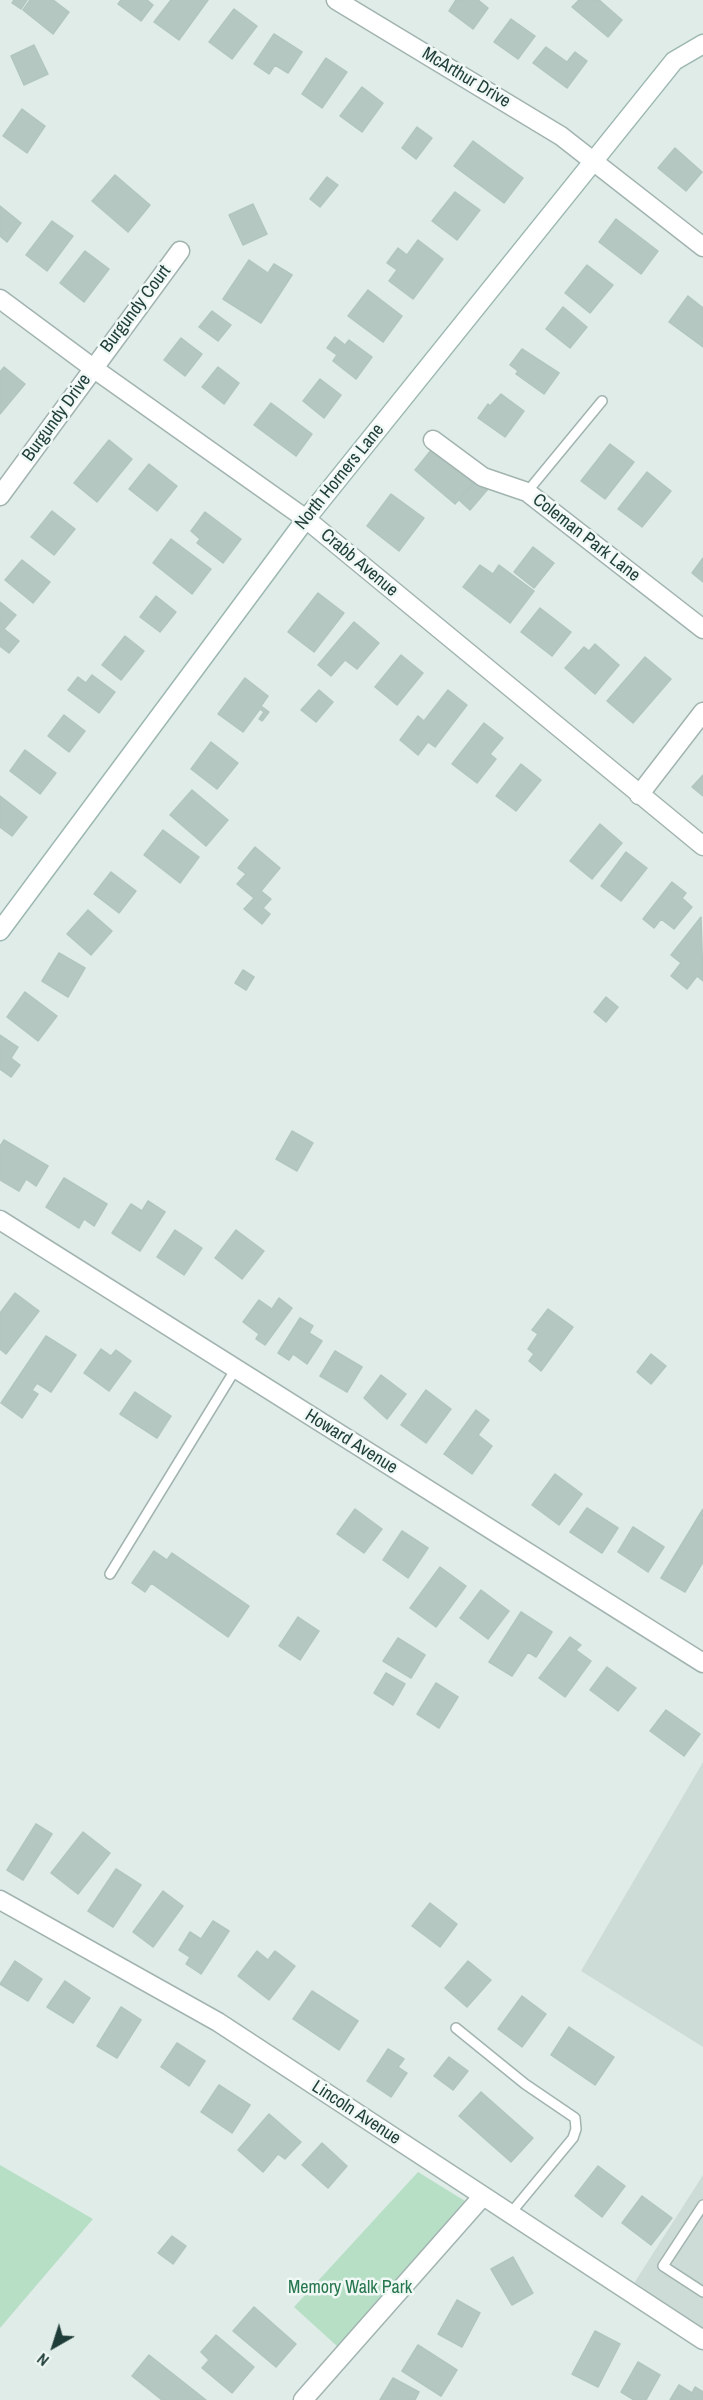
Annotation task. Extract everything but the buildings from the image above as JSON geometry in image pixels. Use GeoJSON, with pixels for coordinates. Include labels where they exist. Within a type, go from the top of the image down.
{"type":"FeatureCollection","features":[{"type":"Feature","properties":{"kind":"street","name":"McArthur Drive"},"geometry":{"type":"LineString","coordinates":[[336,0],[561,136],[703,247]]}},
{"type":"Feature","properties":{"kind":"street","name":"North Horners Lane"},"geometry":{"type":"LineString","coordinates":[[0,931],[306,519],[674,61],[703,44]]}},
{"type":"Feature","properties":{"kind":"street","name":"Burgundy Court"},"geometry":{"type":"LineString","coordinates":[[93,368],[180,251]]}},
{"type":"Feature","properties":{"kind":"street","name":"Crabb Avenue"},"geometry":{"type":"LineString","coordinates":[[0,298],[93,368],[306,519],[703,846]]}},
{"type":"Feature","properties":{"kind":"street","name":"Burgundy Drive"},"geometry":{"type":"LineString","coordinates":[[0,496],[93,368]]}},
{"type":"Feature","properties":{"kind":"street","name":"Coleman Park Lane"},"geometry":{"type":"LineString","coordinates":[[433,440],[483,477],[527,492],[703,629]]}},
{"type":"Feature","properties":{"kind":"street"},"geometry":{"type":"LineString","coordinates":[[639,795],[703,712]]}},
{"type":"Feature","properties":{"kind":"street","name":"Howard Avenue"},"geometry":{"type":"LineString","coordinates":[[0,1220],[703,1663]]}},
{"type":"Feature","properties":{"kind":"street","name":"Lincoln Avenue"},"geometry":{"type":"LineString","coordinates":[[0,1900],[218,2022],[703,2340]]}},
{"type":"Feature","properties":{"kind":"street"},"geometry":{"type":"LineString","coordinates":[[303,2400],[483,2196]]}},
{"type":"Feature","properties":{"kind":"lane"},"geometry":{"type":"LineString","coordinates":[[527,492],[602,400]]}},
{"type":"Feature","properties":{"kind":"lane"},"geometry":{"type":"LineString","coordinates":[[110,1574],[235,1370]]}},
{"type":"Feature","properties":{"kind":"lane"},"geometry":{"type":"LineString","coordinates":[[456,2028],[525,2084],[575,2118],[576,2129],[573,2138],[510,2214]]}},
{"type":"Feature","properties":{"kind":"lane"},"geometry":{"type":"LineString","coordinates":[[703,2205],[663,2266],[703,2292]]}},
{"type":"Feature","properties":{"kind":"shaded area"},"geometry":{"type":"Polygon","coordinates":[[[703,1762],[703,2047],[581,1971],[703,1762]]]}},
{"type":"Feature","properties":{"kind":"shaded area"},"geometry":{"type":"Polygon","coordinates":[[[703,2175],[703,2340],[629,2291],[703,2175]]]}},
{"type":"Feature","properties":{"kind":"green space"},"geometry":{"type":"Polygon","coordinates":[[[0,2165],[93,2219],[0,2328],[0,2165]]]}},
{"type":"Feature","properties":{"kind":"green space","name":"Memory Walk Park"},"geometry":{"type":"Polygon","coordinates":[[[418,2172],[465,2201],[338,2347],[294,2307],[418,2172]]]}}]}
